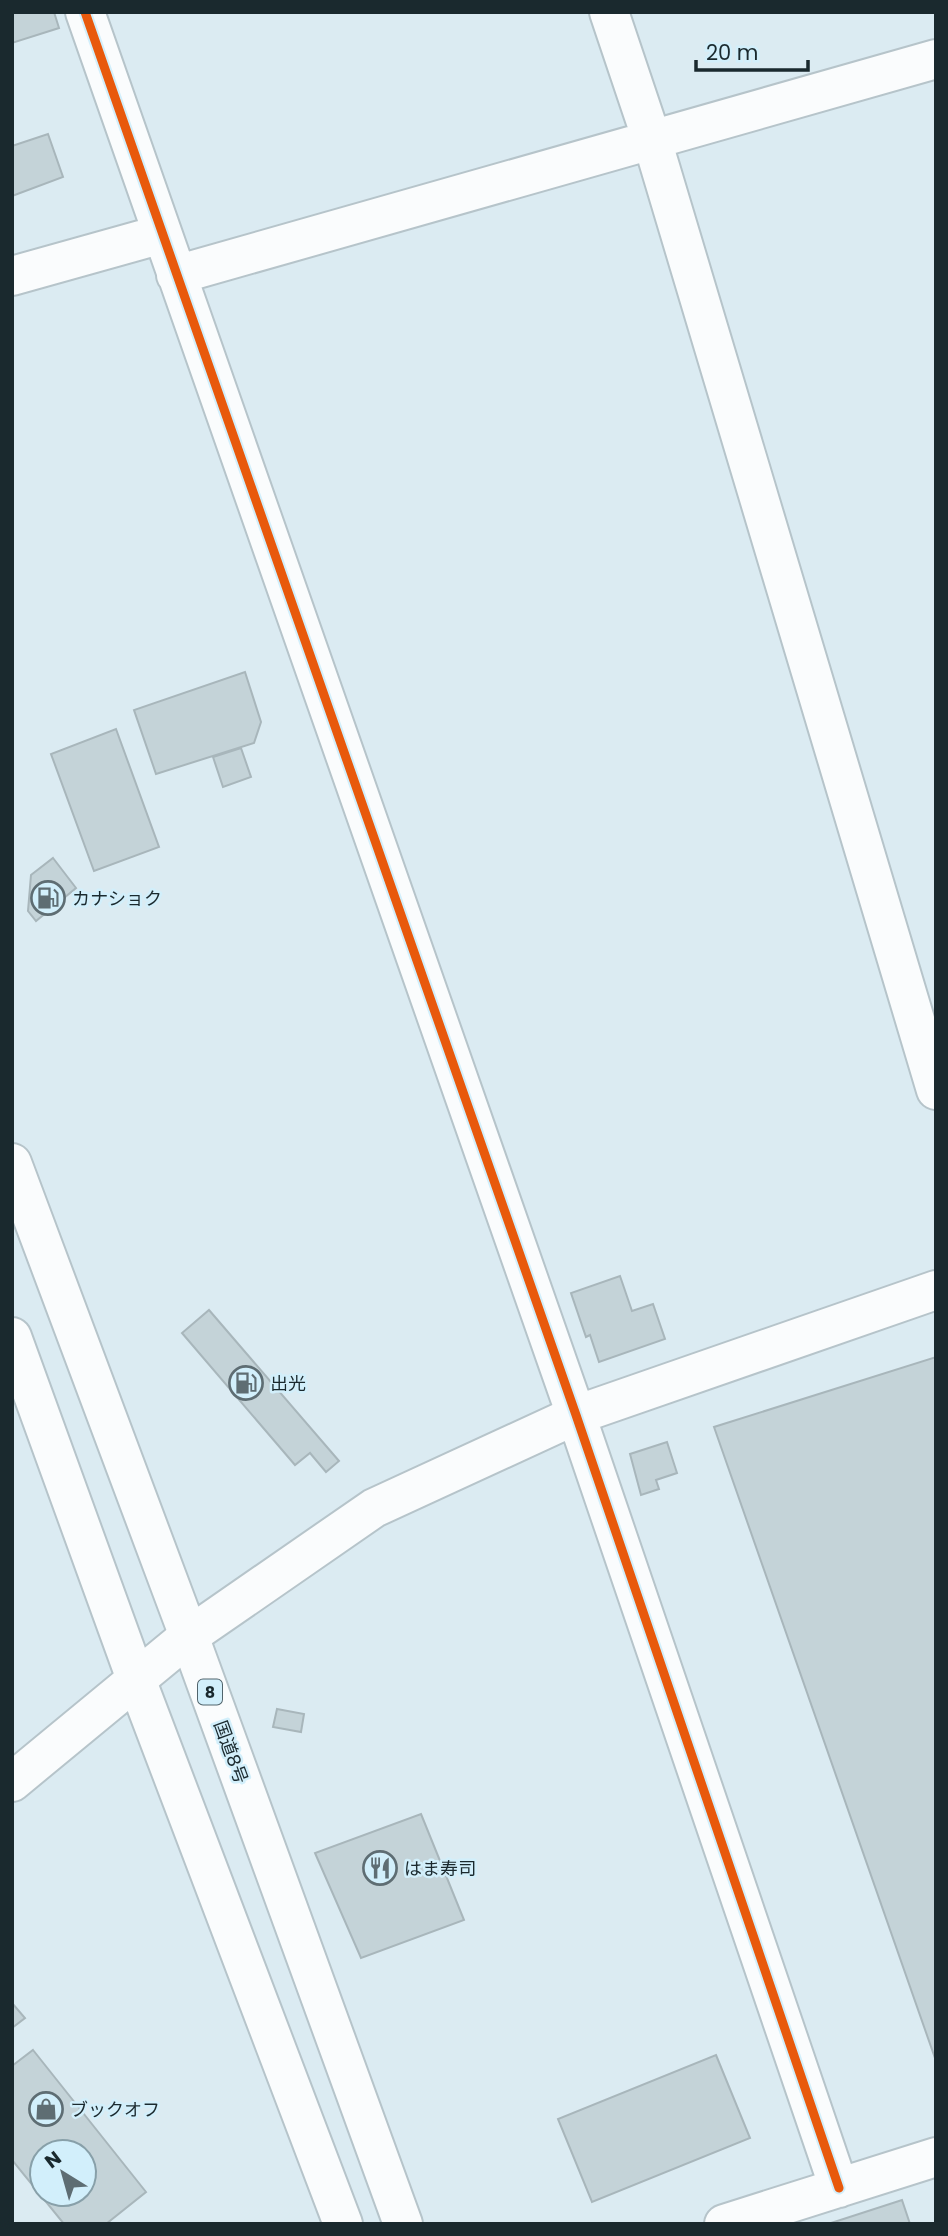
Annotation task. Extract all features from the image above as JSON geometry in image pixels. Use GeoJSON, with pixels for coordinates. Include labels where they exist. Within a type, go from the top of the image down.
{"type":"FeatureCollection","features":[{"type":"Feature","properties":{"kind":"main road"},"geometry":{"type":"LineString","coordinates":[[85,12],[576,1415],[839,2188]]}},
{"type":"Feature","properties":{"kind":"main road"},"geometry":{"type":"LineString","coordinates":[[609,12],[652,140],[936,1090]]}},
{"type":"Feature","properties":{"kind":"main road"},"geometry":{"type":"LineString","coordinates":[[176,275],[936,58]]}},
{"type":"Feature","properties":{"kind":"main road"},"geometry":{"type":"LineString","coordinates":[[12,276],[162,234]]}},
{"type":"Feature","properties":{"kind":"main road","name":"国道8号"},"geometry":{"type":"LineString","coordinates":[[12,1163],[189,1636],[403,2224]]}},
{"type":"Feature","properties":{"kind":"main road"},"geometry":{"type":"LineString","coordinates":[[12,1783],[189,1636],[374,1508],[576,1415],[936,1290]]}},
{"type":"Feature","properties":{"kind":"main road"},"geometry":{"type":"LineString","coordinates":[[12,1337],[136,1679],[343,2224]]}},
{"type":"Feature","properties":{"kind":"main road"},"geometry":{"type":"LineString","coordinates":[[724,2224],[936,2157]]}},
{"type":"Feature","properties":{"kind":"building"},"geometry":{"type":"Polygon","coordinates":[[[12,12],[54,12],[59,28],[12,43],[12,12]]]}},
{"type":"Feature","properties":{"kind":"building"},"geometry":{"type":"Polygon","coordinates":[[[48,134],[63,177],[12,196],[12,146],[48,134]]]}},
{"type":"Feature","properties":{"kind":"building"},"geometry":{"type":"Polygon","coordinates":[[[245,672],[261,722],[254,743],[156,774],[134,710],[245,672]]]}},
{"type":"Feature","properties":{"kind":"building"},"geometry":{"type":"Polygon","coordinates":[[[116,729],[159,847],[94,871],[51,754],[116,729]]]}},
{"type":"Feature","properties":{"kind":"building"},"geometry":{"type":"Polygon","coordinates":[[[241,748],[251,777],[223,787],[213,757],[241,748]]]}},
{"type":"Feature","properties":{"kind":"building"},"geometry":{"type":"Polygon","coordinates":[[[53,858],[76,888],[36,921],[28,911],[31,875],[53,858]]]}},
{"type":"Feature","properties":{"kind":"building"},"geometry":{"type":"Polygon","coordinates":[[[620,1276],[632,1311],[653,1304],[665,1339],[599,1362],[590,1335],[586,1337],[571,1293],[620,1276]]]}},
{"type":"Feature","properties":{"kind":"building"},"geometry":{"type":"Polygon","coordinates":[[[209,1310],[339,1461],[326,1472],[310,1453],[295,1465],[182,1333],[209,1310]]]}},
{"type":"Feature","properties":{"kind":"building"},"geometry":{"type":"Polygon","coordinates":[[[936,1357],[936,2061],[714,1427],[936,1357]]]}},
{"type":"Feature","properties":{"kind":"building"},"geometry":{"type":"Polygon","coordinates":[[[667,1442],[677,1473],[656,1480],[659,1489],[641,1495],[630,1454],[667,1442]]]}},
{"type":"Feature","properties":{"kind":"building"},"geometry":{"type":"Polygon","coordinates":[[[277,1709],[304,1714],[301,1732],[273,1727],[277,1709]]]}},
{"type":"Feature","properties":{"kind":"building"},"geometry":{"type":"Polygon","coordinates":[[[421,1814],[464,1920],[361,1958],[315,1853],[421,1814]]]}},
{"type":"Feature","properties":{"kind":"building"},"geometry":{"type":"Polygon","coordinates":[[[12,2003],[25,2018],[12,2028],[12,2003]]]}},
{"type":"Feature","properties":{"kind":"building","name":"ブックオフ"},"geometry":{"type":"Polygon","coordinates":[[[33,2050],[146,2192],[106,2224],[64,2224],[51,2208],[98,2208],[98,2138],[28,2138],[28,2180],[12,2160],[12,2066],[33,2050]]]}},
{"type":"Feature","properties":{"kind":"building"},"geometry":{"type":"Polygon","coordinates":[[[716,2055],[750,2138],[592,2202],[558,2119],[716,2055]]]}},
{"type":"Feature","properties":{"kind":"building"},"geometry":{"type":"Polygon","coordinates":[[[902,2200],[910,2224],[828,2224],[902,2200]]]}},
{"type":"Feature","properties":{"kind":"cycle path"},"geometry":{"type":"LineString","coordinates":[[85,12],[576,1415],[839,2188]]}},
{"type":"Feature","properties":{"kind":"place","name":"カナショク"},"geometry":{"type":"Point","coordinates":[48,898]}},
{"type":"Feature","properties":{"kind":"place","name":"出光"},"geometry":{"type":"Point","coordinates":[246,1383]}},
{"type":"Feature","properties":{"kind":"place","name":"はま寿司"},"geometry":{"type":"Point","coordinates":[380,1868]}},
{"type":"Feature","properties":{"kind":"place","name":"ブックオフ"},"geometry":{"type":"Point","coordinates":[46,2109]}}]}
